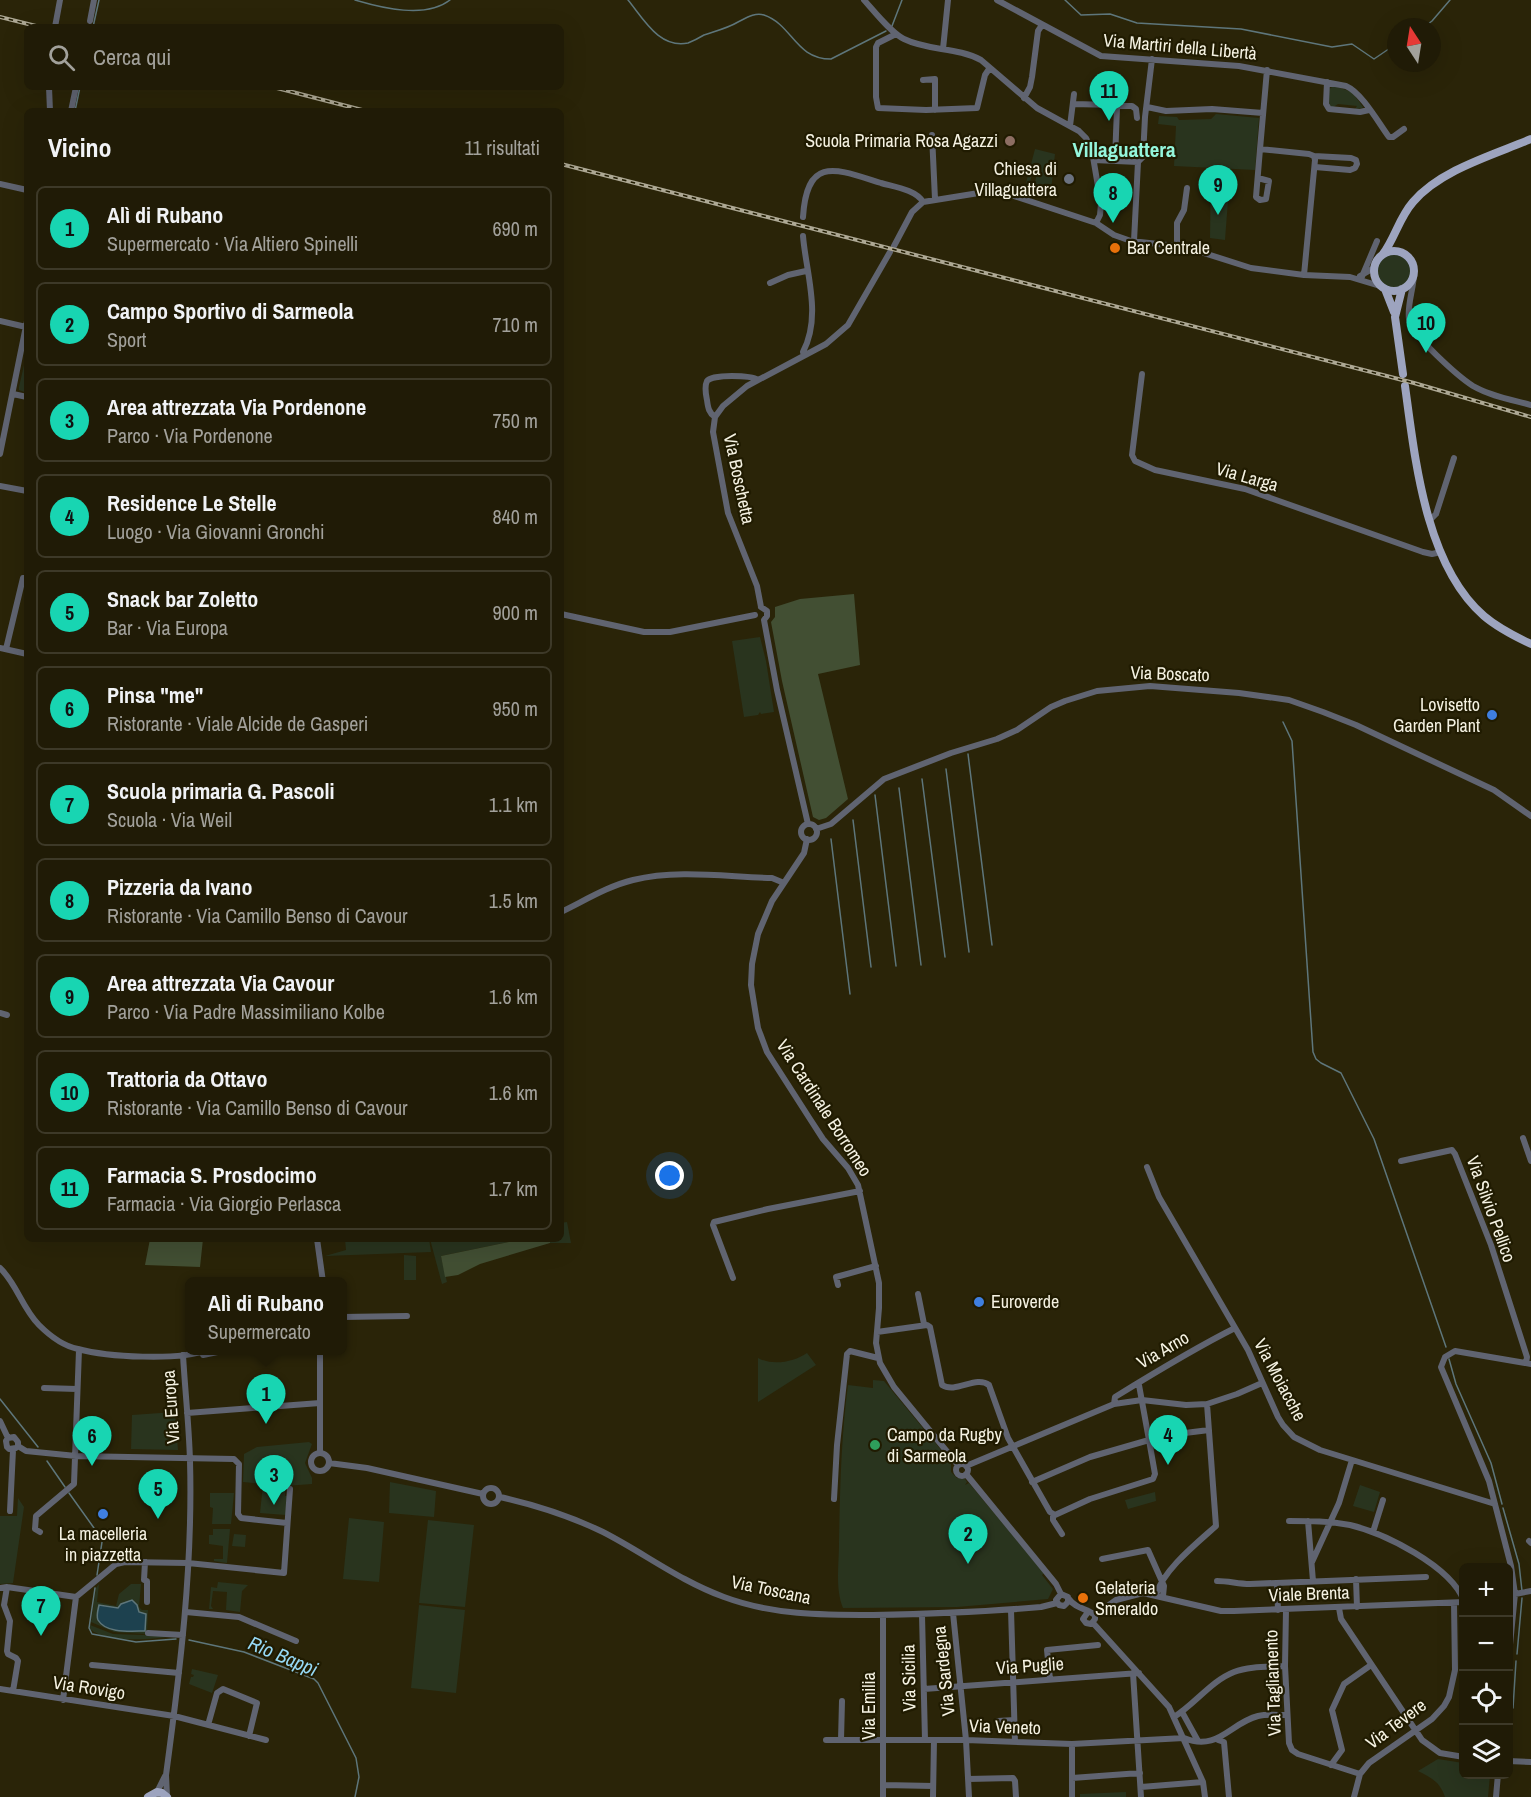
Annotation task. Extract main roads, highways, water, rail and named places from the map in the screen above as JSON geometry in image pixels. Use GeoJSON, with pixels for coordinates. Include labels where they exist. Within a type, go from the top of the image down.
{"type":"FeatureCollection","features":[{"type":"Feature","properties":{"kind":"main road"},"geometry":{"type":"LineString","coordinates":[[1403,374],[1395,316],[1374,274],[1375,263],[1389,245],[1412,203],[1437,181],[1531,139]]}},
{"type":"Feature","properties":{"kind":"main road"},"geometry":{"type":"LineString","coordinates":[[1382,287],[1396,291],[1402,289],[1410,283],[1414,273],[1412,262],[1404,254],[1397,240],[1398,225]]}},
{"type":"Feature","properties":{"kind":"main road"},"geometry":{"type":"LineString","coordinates":[[1383,254],[1393,251],[1404,254]]}},
{"type":"Feature","properties":{"kind":"main road"},"geometry":{"type":"LineString","coordinates":[[1395,316],[1402,289]]}},
{"type":"Feature","properties":{"kind":"main road"},"geometry":{"type":"LineString","coordinates":[[1405,386],[1420,484],[1441,552],[1458,586],[1474,606],[1494,624],[1531,644]]}},
{"type":"Feature","properties":{"kind":"main road"},"geometry":{"type":"LineString","coordinates":[[148,1797],[157,1792],[167,1797]]}},
{"type":"Feature","properties":{"kind":"water"},"geometry":{"type":"Polygon","coordinates":[[[132,1600],[139,1612],[146,1614],[145,1631],[113,1630],[98,1620],[99,1605],[118,1608],[121,1604],[132,1600]]]}},
{"type":"Feature","properties":{"kind":"waterway"},"geometry":{"type":"LineString","coordinates":[[94,24],[99,0]]}},
{"type":"Feature","properties":{"kind":"waterway"},"geometry":{"type":"LineString","coordinates":[[355,0],[404,10],[429,9],[450,0]]}},
{"type":"Feature","properties":{"kind":"waterway"},"geometry":{"type":"LineString","coordinates":[[628,0],[660,37],[678,44],[688,43],[757,14],[774,20],[809,54],[819,58],[831,59],[886,31]]}},
{"type":"Feature","properties":{"kind":"waterway"},"geometry":{"type":"LineString","coordinates":[[892,26],[902,0]]}},
{"type":"Feature","properties":{"kind":"waterway"},"geometry":{"type":"LineString","coordinates":[[1065,0],[1081,15],[1110,14],[1137,23],[1241,29],[1332,47],[1352,44],[1374,59],[1387,50]]}},
{"type":"Feature","properties":{"kind":"waterway"},"geometry":{"type":"LineString","coordinates":[[1435,18],[1450,0]]}},
{"type":"Feature","properties":{"kind":"waterway"},"geometry":{"type":"LineString","coordinates":[[76,108],[79,90]]}},
{"type":"Feature","properties":{"kind":"waterway"},"geometry":{"type":"LineString","coordinates":[[1283,722],[1292,741],[1313,1052],[1321,1063],[1341,1073],[1374,1139],[1446,1347]]}},
{"type":"Feature","properties":{"kind":"waterway"},"geometry":{"type":"LineString","coordinates":[[968,754],[992,945]]}},
{"type":"Feature","properties":{"kind":"waterway"},"geometry":{"type":"LineString","coordinates":[[946,769],[969,952]]}},
{"type":"Feature","properties":{"kind":"waterway"},"geometry":{"type":"LineString","coordinates":[[922,779],[945,957]]}},
{"type":"Feature","properties":{"kind":"waterway"},"geometry":{"type":"LineString","coordinates":[[899,788],[921,965]]}},
{"type":"Feature","properties":{"kind":"waterway"},"geometry":{"type":"LineString","coordinates":[[875,795],[896,966]]}},
{"type":"Feature","properties":{"kind":"waterway"},"geometry":{"type":"LineString","coordinates":[[853,820],[871,967]]}},
{"type":"Feature","properties":{"kind":"waterway"},"geometry":{"type":"LineString","coordinates":[[831,839],[850,994]]}},
{"type":"Feature","properties":{"kind":"waterway"},"geometry":{"type":"LineString","coordinates":[[1449,1359],[1456,1384],[1491,1463],[1502,1504]]}},
{"type":"Feature","properties":{"kind":"waterway","name":"Rio Bappi"},"geometry":{"type":"LineString","coordinates":[[0,1399],[38,1447]]}},
{"type":"Feature","properties":{"kind":"waterway"},"geometry":{"type":"LineString","coordinates":[[47,1461],[65,1487]]}},
{"type":"Feature","properties":{"kind":"waterway","name":"Rio Bappi"},"geometry":{"type":"LineString","coordinates":[[69,1493],[94,1528]]}},
{"type":"Feature","properties":{"kind":"waterway"},"geometry":{"type":"LineString","coordinates":[[1503,1508],[1519,1564],[1522,1591]]}},
{"type":"Feature","properties":{"kind":"waterway","name":"Rio Bappi"},"geometry":{"type":"LineString","coordinates":[[97,1575],[102,1542]]}},
{"type":"Feature","properties":{"kind":"waterway","name":"Rio Bappi"},"geometry":{"type":"LineString","coordinates":[[95,1588],[89,1628],[92,1634],[136,1642],[176,1639]]}},
{"type":"Feature","properties":{"kind":"waterway"},"geometry":{"type":"LineString","coordinates":[[1517,1654],[1522,1598]]}},
{"type":"Feature","properties":{"kind":"waterway","name":"Rio Bappi"},"geometry":{"type":"LineString","coordinates":[[189,1640],[244,1652],[314,1679],[356,1758],[359,1777],[355,1797]]}},
{"type":"Feature","properties":{"kind":"waterway"},"geometry":{"type":"LineString","coordinates":[[1513,1708],[1516,1661]]}},
{"type":"Feature","properties":{"kind":"railway"},"geometry":{"type":"LineString","coordinates":[[0,17],[28,24]]}},
{"type":"Feature","properties":{"kind":"railway"},"geometry":{"type":"LineString","coordinates":[[285,90],[354,108]]}},
{"type":"Feature","properties":{"kind":"railway"},"geometry":{"type":"LineString","coordinates":[[564,165],[1414,383],[1531,417]]}},
{"type":"Feature","properties":{"kind":"place","name":"Farmacia S. Prosdocimo"},"geometry":{"type":"Point","coordinates":[1109,121]}},
{"type":"Feature","properties":{"kind":"place","name":"Scuola Primaria Rosa Agazzi"},"geometry":{"type":"Point","coordinates":[1010,141]}},
{"type":"Feature","properties":{"kind":"place","name":"Chiesa di Villaguattera"},"geometry":{"type":"Point","coordinates":[1069,179]}},
{"type":"Feature","properties":{"kind":"place","name":"Area attrezzata Via Cavour"},"geometry":{"type":"Point","coordinates":[1218,215]}},
{"type":"Feature","properties":{"kind":"place","name":"Pizzeria da Ivano"},"geometry":{"type":"Point","coordinates":[1113,223]}},
{"type":"Feature","properties":{"kind":"place","name":"Bar Centrale"},"geometry":{"type":"Point","coordinates":[1115,248]}},
{"type":"Feature","properties":{"kind":"place","name":"Trattoria da Ottavo"},"geometry":{"type":"Point","coordinates":[1426,353]}},
{"type":"Feature","properties":{"kind":"place","name":"Lovisetto Garden Plant"},"geometry":{"type":"Point","coordinates":[1492,715]}},
{"type":"Feature","properties":{"kind":"place","name":"Euroverde"},"geometry":{"type":"Point","coordinates":[979,1302]}},
{"type":"Feature","properties":{"kind":"place","name":"Alì di Rubano"},"geometry":{"type":"Point","coordinates":[266,1424]}},
{"type":"Feature","properties":{"kind":"place","name":"Campo da Rugby di Sarmeola"},"geometry":{"type":"Point","coordinates":[875,1445]}},
{"type":"Feature","properties":{"kind":"place","name":"Residence Le Stelle"},"geometry":{"type":"Point","coordinates":[1168,1465]}},
{"type":"Feature","properties":{"kind":"place","name":"Pinsa \"me\""},"geometry":{"type":"Point","coordinates":[92,1466]}},
{"type":"Feature","properties":{"kind":"place","name":"Area attrezzata Via Pordenone"},"geometry":{"type":"Point","coordinates":[274,1505]}},
{"type":"Feature","properties":{"kind":"place","name":"La macelleria in piazzetta"},"geometry":{"type":"Point","coordinates":[103,1514]}},
{"type":"Feature","properties":{"kind":"place","name":"Snack bar Zoletto"},"geometry":{"type":"Point","coordinates":[158,1519]}},
{"type":"Feature","properties":{"kind":"place","name":"Campo Sportivo di Sarmeola"},"geometry":{"type":"Point","coordinates":[968,1564]}},
{"type":"Feature","properties":{"kind":"place","name":"Gelateria Smeraldo"},"geometry":{"type":"Point","coordinates":[1083,1598]}},
{"type":"Feature","properties":{"kind":"place","name":"Scuola primaria G. Pascoli"},"geometry":{"type":"Point","coordinates":[41,1636]}},
{"type":"Feature","properties":{"kind":"district","name":"Villaguattera"},"geometry":{"type":"Point","coordinates":[1124,150]}}]}
